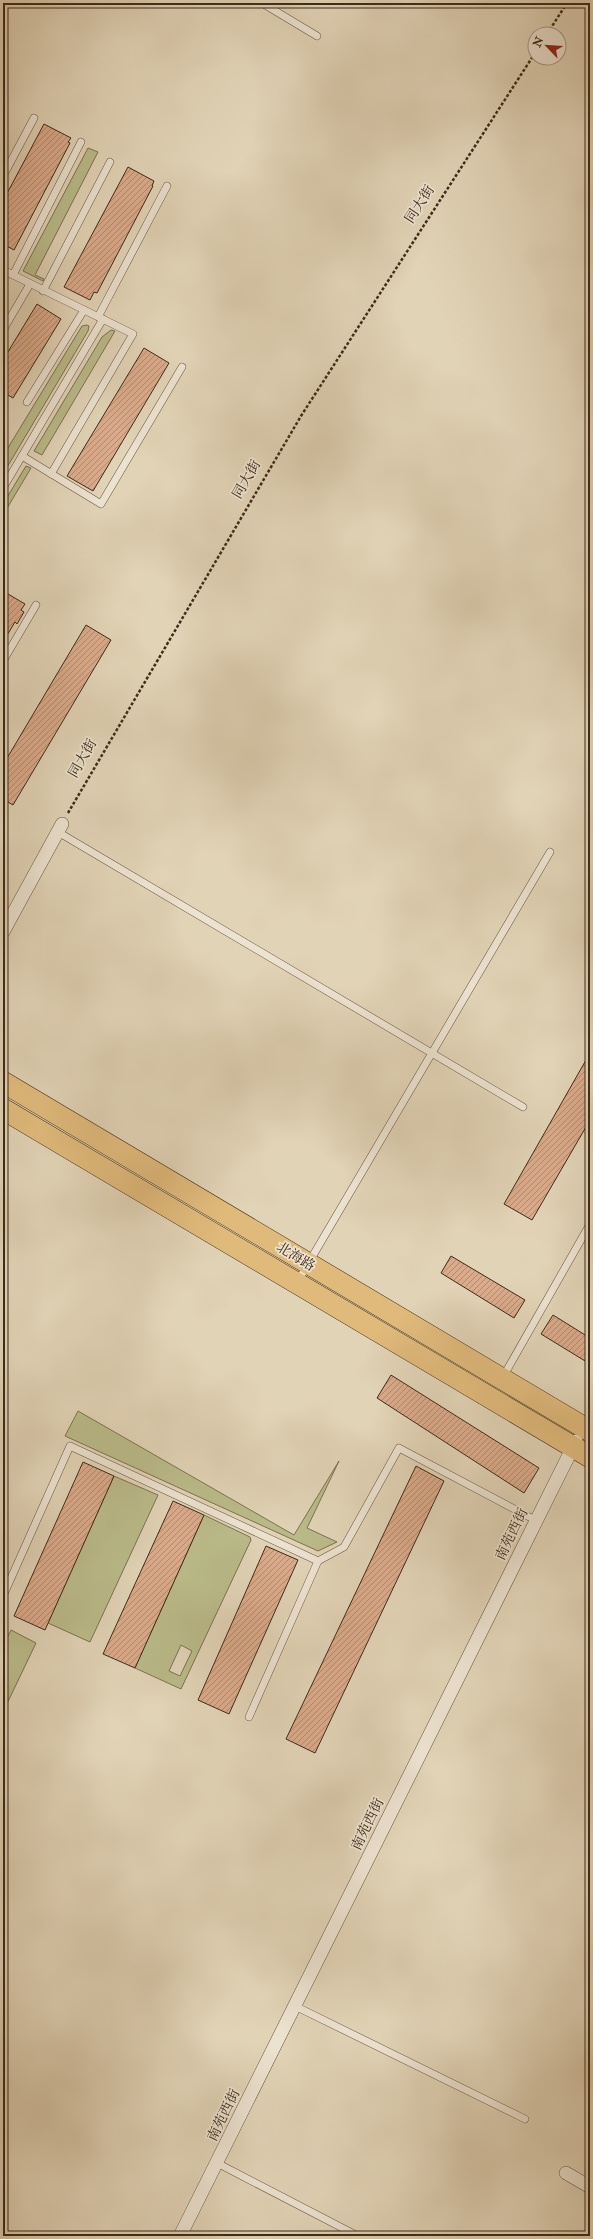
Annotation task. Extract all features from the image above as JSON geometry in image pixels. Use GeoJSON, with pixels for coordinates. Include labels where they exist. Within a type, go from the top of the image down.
{"type":"FeatureCollection","features":[{"type":"Feature","properties":{"kind":"main road","name":"北海路"},"geometry":{"type":"LineString","coordinates":[[3,1082],[587,1429]]}},
{"type":"Feature","properties":{"kind":"main road","name":"北海路"},"geometry":{"type":"LineString","coordinates":[[3,1109],[581,1451]]}},
{"type":"Feature","properties":{"kind":"street"},"geometry":{"type":"LineString","coordinates":[[3,932],[60,828]]}},
{"type":"Feature","properties":{"kind":"street","name":"南苑西街"},"geometry":{"type":"LineString","coordinates":[[180,2236],[536,1520],[581,1451],[587,1429]]}},
{"type":"Feature","properties":{"kind":"street"},"geometry":{"type":"LineString","coordinates":[[566,2173],[590,2187]]}},
{"type":"Feature","properties":{"kind":"lane"},"geometry":{"type":"LineString","coordinates":[[262,3],[317,36]]}},
{"type":"Feature","properties":{"kind":"lane"},"geometry":{"type":"LineString","coordinates":[[3,176],[34,118]]}},
{"type":"Feature","properties":{"kind":"lane"},"geometry":{"type":"LineString","coordinates":[[13,275],[81,142]]}},
{"type":"Feature","properties":{"kind":"lane"},"geometry":{"type":"LineString","coordinates":[[43,291],[110,162]]}},
{"type":"Feature","properties":{"kind":"lane"},"geometry":{"type":"LineString","coordinates":[[3,488],[101,318],[167,186]]}},
{"type":"Feature","properties":{"kind":"lane"},"geometry":{"type":"LineString","coordinates":[[3,270],[133,334],[51,474]]}},
{"type":"Feature","properties":{"kind":"lane"},"geometry":{"type":"LineString","coordinates":[[3,330],[30,284]]}},
{"type":"Feature","properties":{"kind":"lane"},"geometry":{"type":"LineString","coordinates":[[27,402],[84,310]]}},
{"type":"Feature","properties":{"kind":"lane"},"geometry":{"type":"LineString","coordinates":[[22,456],[100,504],[182,367]]}},
{"type":"Feature","properties":{"kind":"lane"},"geometry":{"type":"LineString","coordinates":[[3,661],[36,605]]}},
{"type":"Feature","properties":{"kind":"lane"},"geometry":{"type":"LineString","coordinates":[[60,828],[523,1107]]}},
{"type":"Feature","properties":{"kind":"lane"},"geometry":{"type":"LineString","coordinates":[[297,1283],[550,852]]}},
{"type":"Feature","properties":{"kind":"lane"},"geometry":{"type":"LineString","coordinates":[[502,1379],[590,1224]]}},
{"type":"Feature","properties":{"kind":"lane"},"geometry":{"type":"LineString","coordinates":[[3,1596],[70,1446],[318,1561]]}},
{"type":"Feature","properties":{"kind":"lane"},"geometry":{"type":"LineString","coordinates":[[249,1717],[318,1561],[344,1547],[399,1448],[536,1520]]}},
{"type":"Feature","properties":{"kind":"lane"},"geometry":{"type":"LineString","coordinates":[[295,2006],[525,2119]]}},
{"type":"Feature","properties":{"kind":"lane"},"geometry":{"type":"LineString","coordinates":[[217,2163],[358,2236]]}},
{"type":"Feature","properties":{"kind":"path"},"geometry":{"type":"LineString","coordinates":[[552,26],[567,3]]}},
{"type":"Feature","properties":{"kind":"path","name":"同大街"},"geometry":{"type":"LineString","coordinates":[[60,828],[301,416],[527,65]]}},
{"type":"Feature","properties":{"kind":"green space"},"geometry":{"type":"Polygon","coordinates":[[[88,148],[98,152],[35,275],[44,279],[43,281],[23,271],[88,148]]]}},
{"type":"Feature","properties":{"kind":"green space"},"geometry":{"type":"Polygon","coordinates":[[[82,326],[89,326],[88,331],[3,474],[3,456],[82,326]]]}},
{"type":"Feature","properties":{"kind":"green space"},"geometry":{"type":"Polygon","coordinates":[[[111,330],[115,331],[42,455],[34,451],[102,337],[111,330]]]}},
{"type":"Feature","properties":{"kind":"green space"},"geometry":{"type":"Polygon","coordinates":[[[26,466],[31,468],[3,515],[3,504],[26,466]]]}},
{"type":"Feature","properties":{"kind":"green space"},"geometry":{"type":"Polygon","coordinates":[[[78,1411],[294,1535],[339,1461],[307,1528],[337,1542],[318,1551],[65,1436],[78,1411]]]}},
{"type":"Feature","properties":{"kind":"green space"},"geometry":{"type":"Polygon","coordinates":[[[114,1476],[158,1495],[90,1642],[48,1623],[114,1476]]]}},
{"type":"Feature","properties":{"kind":"green space"},"geometry":{"type":"Polygon","coordinates":[[[204,1515],[250,1537],[251,1540],[181,1689],[135,1668],[204,1515]],[[181,1645],[169,1671],[180,1676],[192,1651],[181,1645]]]}},
{"type":"Feature","properties":{"kind":"green space"},"geometry":{"type":"Polygon","coordinates":[[[11,1630],[36,1643],[3,1712],[3,1646],[11,1630]]]}},
{"type":"Feature","properties":{"kind":"building"},"geometry":{"type":"Polygon","coordinates":[[[44,124],[71,138],[68,142],[70,143],[14,250],[3,244],[3,201],[44,124]]]}},
{"type":"Feature","properties":{"kind":"building"},"geometry":{"type":"Polygon","coordinates":[[[128,167],[154,181],[153,186],[97,293],[94,292],[90,300],[64,287],[128,167]]]}},
{"type":"Feature","properties":{"kind":"building"},"geometry":{"type":"Polygon","coordinates":[[[37,304],[61,319],[13,398],[3,392],[3,360],[37,304]]]}},
{"type":"Feature","properties":{"kind":"building"},"geometry":{"type":"Polygon","coordinates":[[[144,348],[169,363],[93,491],[67,476],[144,348]]]}},
{"type":"Feature","properties":{"kind":"building"},"geometry":{"type":"Polygon","coordinates":[[[3,591],[25,604],[21,610],[24,612],[17,624],[15,622],[3,642],[3,591]]]}},
{"type":"Feature","properties":{"kind":"building"},"geometry":{"type":"Polygon","coordinates":[[[86,625],[111,640],[13,805],[3,799],[3,765],[86,625]]]}},
{"type":"Feature","properties":{"kind":"building"},"geometry":{"type":"Polygon","coordinates":[[[590,1053],[590,1120],[532,1220],[504,1204],[590,1053]]]}},
{"type":"Feature","properties":{"kind":"building"},"geometry":{"type":"Polygon","coordinates":[[[451,1256],[525,1300],[514,1318],[441,1273],[451,1256]]]}},
{"type":"Feature","properties":{"kind":"building"},"geometry":{"type":"Polygon","coordinates":[[[553,1315],[590,1338],[590,1364],[541,1334],[553,1315]]]}},
{"type":"Feature","properties":{"kind":"building"},"geometry":{"type":"Polygon","coordinates":[[[391,1375],[539,1468],[524,1493],[377,1398],[391,1375]]]}},
{"type":"Feature","properties":{"kind":"building"},"geometry":{"type":"Polygon","coordinates":[[[83,1462],[114,1476],[45,1630],[14,1616],[83,1462]]]}},
{"type":"Feature","properties":{"kind":"building"},"geometry":{"type":"Polygon","coordinates":[[[416,1466],[444,1481],[315,1753],[286,1739],[416,1466]]]}},
{"type":"Feature","properties":{"kind":"building"},"geometry":{"type":"Polygon","coordinates":[[[173,1501],[204,1515],[135,1668],[103,1654],[173,1501]]]}},
{"type":"Feature","properties":{"kind":"building"},"geometry":{"type":"Polygon","coordinates":[[[266,1546],[298,1560],[229,1714],[198,1700],[266,1546]]]}}]}
